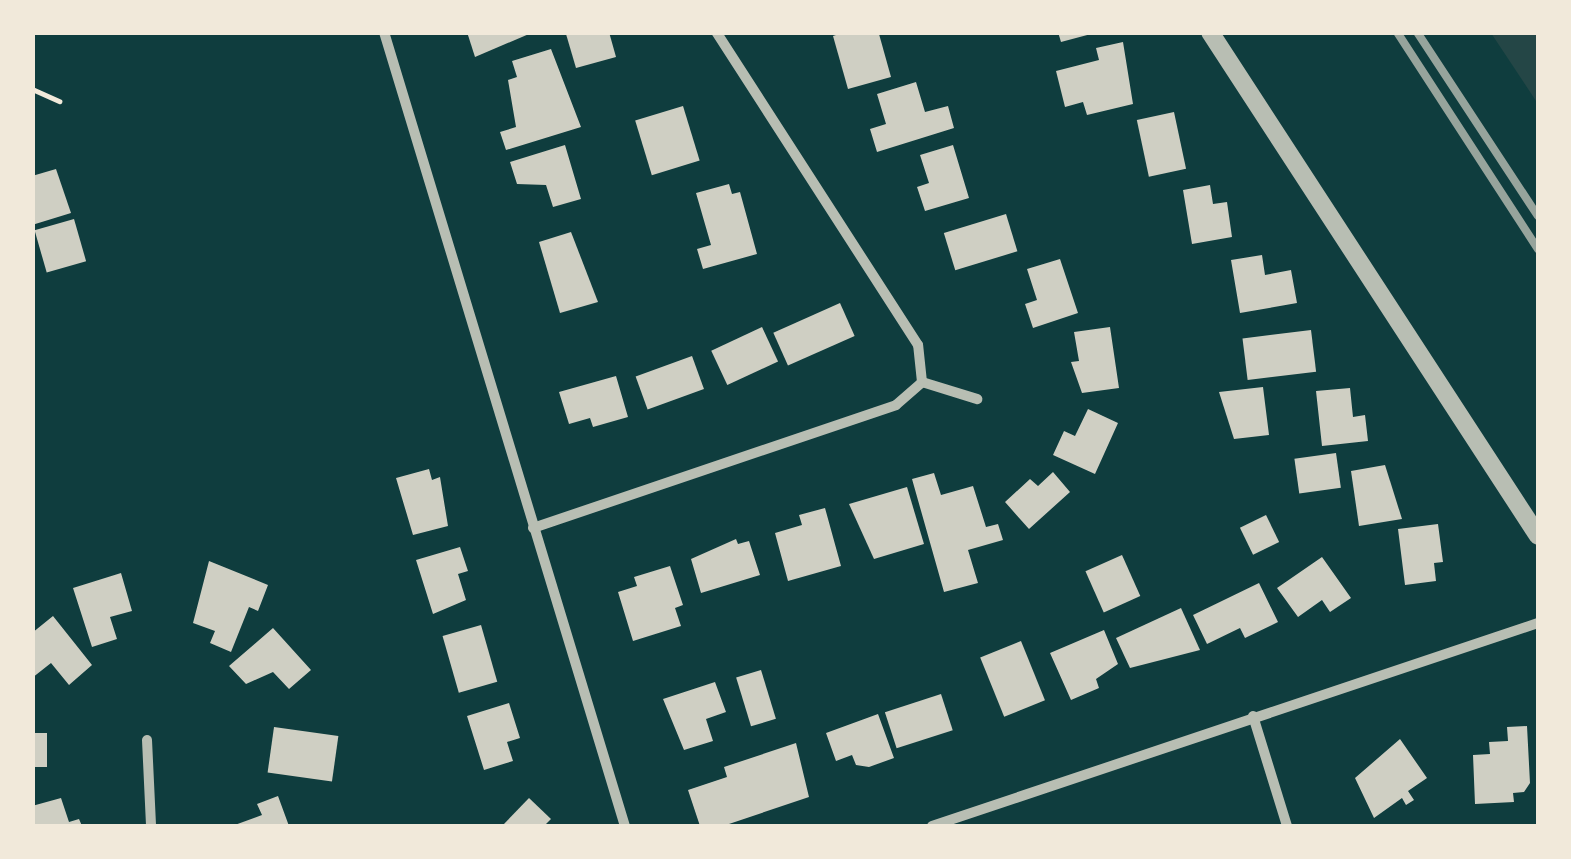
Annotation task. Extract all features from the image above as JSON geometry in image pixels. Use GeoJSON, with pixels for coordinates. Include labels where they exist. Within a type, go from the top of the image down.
{"type":"FeatureCollection","features":[{"type":"Feature","properties":{"kind":"street"},"geometry":{"type":"LineString","coordinates":[[384,32],[625,826]]}},
{"type":"Feature","properties":{"kind":"street"},"geometry":{"type":"LineString","coordinates":[[716,32],[918,345],[922,382]]}},
{"type":"Feature","properties":{"kind":"street"},"geometry":{"type":"LineString","coordinates":[[1210,32],[1538,536]]}},
{"type":"Feature","properties":{"kind":"street"},"geometry":{"type":"LineString","coordinates":[[533,528],[896,404],[922,382]]}},
{"type":"Feature","properties":{"kind":"street"},"geometry":{"type":"LineString","coordinates":[[922,382],[976,399]]}},
{"type":"Feature","properties":{"kind":"street"},"geometry":{"type":"LineString","coordinates":[[932,826],[1538,622]]}},
{"type":"Feature","properties":{"kind":"street"},"geometry":{"type":"LineString","coordinates":[[1254,716],[1287,826]]}},
{"type":"Feature","properties":{"kind":"street"},"geometry":{"type":"LineString","coordinates":[[147,740],[151,826]]}},
{"type":"Feature","properties":{"kind":"path"},"geometry":{"type":"LineString","coordinates":[[32,89],[59,101]]}},
{"type":"Feature","properties":{"kind":"shaded area"},"geometry":{"type":"Polygon","coordinates":[[[1491,33],[1538,33],[1538,104],[1491,33]]]}},
{"type":"Feature","properties":{"kind":"building"},"geometry":{"type":"Polygon","coordinates":[[[467,32],[529,32],[529,34],[475,57],[467,32]]]}},
{"type":"Feature","properties":{"kind":"building"},"geometry":{"type":"Polygon","coordinates":[[[609,32],[616,57],[576,68],[566,34],[609,32]]]}},
{"type":"Feature","properties":{"kind":"building"},"geometry":{"type":"Polygon","coordinates":[[[845,32],[879,34],[891,77],[848,89],[833,36],[845,32]]]}},
{"type":"Feature","properties":{"kind":"building"},"geometry":{"type":"Polygon","coordinates":[[[1058,32],[1091,32],[1091,34],[1061,42],[1058,32]]]}},
{"type":"Feature","properties":{"kind":"building"},"geometry":{"type":"Polygon","coordinates":[[[1123,42],[1133,104],[1087,115],[1083,102],[1065,107],[1056,71],[1099,60],[1096,48],[1123,42]]]}},
{"type":"Feature","properties":{"kind":"building"},"geometry":{"type":"Polygon","coordinates":[[[551,49],[581,127],[506,150],[500,132],[516,127],[508,80],[517,77],[512,61],[551,49]]]}},
{"type":"Feature","properties":{"kind":"building"},"geometry":{"type":"Polygon","coordinates":[[[916,82],[925,112],[948,106],[954,128],[877,152],[870,129],[886,124],[877,94],[916,82]]]}},
{"type":"Feature","properties":{"kind":"building"},"geometry":{"type":"Polygon","coordinates":[[[683,106],[700,161],[652,175],[635,121],[683,106]]]}},
{"type":"Feature","properties":{"kind":"building"},"geometry":{"type":"Polygon","coordinates":[[[1174,112],[1186,169],[1149,177],[1137,120],[1174,112]]]}},
{"type":"Feature","properties":{"kind":"building"},"geometry":{"type":"Polygon","coordinates":[[[565,145],[581,199],[553,207],[546,185],[517,184],[510,162],[565,145]]]}},
{"type":"Feature","properties":{"kind":"building"},"geometry":{"type":"Polygon","coordinates":[[[953,145],[969,198],[925,211],[917,187],[929,183],[920,155],[953,145]]]}},
{"type":"Feature","properties":{"kind":"building"},"geometry":{"type":"Polygon","coordinates":[[[56,169],[71,213],[32,225],[32,176],[56,169]]]}},
{"type":"Feature","properties":{"kind":"building"},"geometry":{"type":"Polygon","coordinates":[[[729,184],[732,194],[740,192],[757,254],[703,269],[697,249],[711,245],[696,193],[729,184]]]}},
{"type":"Feature","properties":{"kind":"building"},"geometry":{"type":"Polygon","coordinates":[[[1210,185],[1213,204],[1227,202],[1232,237],[1192,244],[1183,190],[1210,185]]]}},
{"type":"Feature","properties":{"kind":"building"},"geometry":{"type":"Polygon","coordinates":[[[1006,214],[1017,251],[955,270],[944,233],[1006,214]]]}},
{"type":"Feature","properties":{"kind":"building"},"geometry":{"type":"Polygon","coordinates":[[[74,219],[86,261],[47,273],[35,230],[74,219]]]}},
{"type":"Feature","properties":{"kind":"building"},"geometry":{"type":"Polygon","coordinates":[[[571,232],[598,302],[560,313],[539,242],[571,232]]]}},
{"type":"Feature","properties":{"kind":"building"},"geometry":{"type":"Polygon","coordinates":[[[1262,255],[1265,275],[1291,270],[1297,303],[1240,313],[1231,260],[1262,255]]]}},
{"type":"Feature","properties":{"kind":"building"},"geometry":{"type":"Polygon","coordinates":[[[1060,259],[1078,313],[1033,328],[1025,304],[1037,300],[1027,269],[1060,259]]]}},
{"type":"Feature","properties":{"kind":"building"},"geometry":{"type":"Polygon","coordinates":[[[840,303],[855,336],[788,366],[773,333],[840,303]]]}},
{"type":"Feature","properties":{"kind":"building"},"geometry":{"type":"Polygon","coordinates":[[[762,327],[778,361],[727,385],[711,351],[762,327]]]}},
{"type":"Feature","properties":{"kind":"building"},"geometry":{"type":"Polygon","coordinates":[[[1110,327],[1119,388],[1082,393],[1071,362],[1079,361],[1074,332],[1110,327]]]}},
{"type":"Feature","properties":{"kind":"building"},"geometry":{"type":"Polygon","coordinates":[[[1311,330],[1316,372],[1248,380],[1243,338],[1311,330]]]}},
{"type":"Feature","properties":{"kind":"building"},"geometry":{"type":"Polygon","coordinates":[[[692,356],[704,389],[648,409],[636,377],[692,356]]]}},
{"type":"Feature","properties":{"kind":"building"},"geometry":{"type":"Polygon","coordinates":[[[616,376],[628,417],[593,427],[590,418],[569,424],[559,392],[616,376]]]}},
{"type":"Feature","properties":{"kind":"building"},"geometry":{"type":"Polygon","coordinates":[[[1263,387],[1269,435],[1234,439],[1219,392],[1263,387]]]}},
{"type":"Feature","properties":{"kind":"building"},"geometry":{"type":"Polygon","coordinates":[[[1350,388],[1353,417],[1365,415],[1368,441],[1322,446],[1316,391],[1350,388]]]}},
{"type":"Feature","properties":{"kind":"building"},"geometry":{"type":"Polygon","coordinates":[[[1088,409],[1118,423],[1095,474],[1053,455],[1064,431],[1075,436],[1088,409]]]}},
{"type":"Feature","properties":{"kind":"building"},"geometry":{"type":"Polygon","coordinates":[[[1336,453],[1341,488],[1299,494],[1294,459],[1336,453]]]}},
{"type":"Feature","properties":{"kind":"building"},"geometry":{"type":"Polygon","coordinates":[[[1385,465],[1402,519],[1359,526],[1351,471],[1385,465]]]}},
{"type":"Feature","properties":{"kind":"building"},"geometry":{"type":"Polygon","coordinates":[[[429,469],[432,480],[440,477],[448,526],[413,535],[396,478],[429,469]]]}},
{"type":"Feature","properties":{"kind":"building"},"geometry":{"type":"Polygon","coordinates":[[[1053,472],[1070,492],[1029,529],[1005,502],[1030,479],[1038,486],[1053,472]]]}},
{"type":"Feature","properties":{"kind":"building"},"geometry":{"type":"Polygon","coordinates":[[[934,473],[941,495],[973,486],[986,527],[998,524],[1003,540],[968,550],[978,583],[944,592],[912,479],[934,473]]]}},
{"type":"Feature","properties":{"kind":"building"},"geometry":{"type":"Polygon","coordinates":[[[907,487],[924,544],[874,559],[849,504],[907,487]]]}},
{"type":"Feature","properties":{"kind":"building"},"geometry":{"type":"Polygon","coordinates":[[[825,508],[841,566],[788,581],[775,533],[802,525],[799,515],[825,508]]]}},
{"type":"Feature","properties":{"kind":"building"},"geometry":{"type":"Polygon","coordinates":[[[1266,515],[1279,542],[1253,555],[1240,528],[1266,515]]]}},
{"type":"Feature","properties":{"kind":"building"},"geometry":{"type":"Polygon","coordinates":[[[1438,524],[1443,562],[1434,563],[1436,581],[1405,585],[1398,529],[1438,524]]]}},
{"type":"Feature","properties":{"kind":"building"},"geometry":{"type":"Polygon","coordinates":[[[736,539],[738,544],[749,541],[760,575],[701,593],[691,559],[736,539]]]}},
{"type":"Feature","properties":{"kind":"building"},"geometry":{"type":"Polygon","coordinates":[[[460,547],[468,571],[458,574],[466,600],[433,614],[416,560],[460,547]]]}},
{"type":"Feature","properties":{"kind":"building"},"geometry":{"type":"Polygon","coordinates":[[[1122,555],[1140,596],[1104,612],[1085,571],[1122,555]]]}},
{"type":"Feature","properties":{"kind":"building"},"geometry":{"type":"Polygon","coordinates":[[[1322,557],[1351,598],[1330,612],[1322,600],[1298,617],[1277,588],[1322,557]]]}},
{"type":"Feature","properties":{"kind":"building"},"geometry":{"type":"Polygon","coordinates":[[[209,561],[268,585],[258,611],[249,607],[231,652],[210,643],[215,631],[193,623],[209,561]]]}},
{"type":"Feature","properties":{"kind":"building"},"geometry":{"type":"Polygon","coordinates":[[[670,566],[683,605],[675,608],[681,626],[633,641],[618,592],[637,586],[634,577],[670,566]]]}},
{"type":"Feature","properties":{"kind":"building"},"geometry":{"type":"Polygon","coordinates":[[[121,573],[132,611],[110,617],[117,639],[92,647],[73,588],[121,573]]]}},
{"type":"Feature","properties":{"kind":"building"},"geometry":{"type":"Polygon","coordinates":[[[1259,583],[1278,622],[1245,638],[1240,628],[1207,644],[1193,615],[1259,583]]]}},
{"type":"Feature","properties":{"kind":"building"},"geometry":{"type":"Polygon","coordinates":[[[1181,608],[1200,650],[1130,668],[1116,638],[1181,608]]]}},
{"type":"Feature","properties":{"kind":"building"},"geometry":{"type":"Polygon","coordinates":[[[53,616],[92,665],[69,685],[51,663],[32,678],[32,633],[53,616]]]}},
{"type":"Feature","properties":{"kind":"building"},"geometry":{"type":"Polygon","coordinates":[[[481,625],[497,682],[459,693],[443,636],[481,625]]]}},
{"type":"Feature","properties":{"kind":"building"},"geometry":{"type":"Polygon","coordinates":[[[273,628],[311,670],[289,689],[273,672],[246,684],[229,666],[273,628]]]}},
{"type":"Feature","properties":{"kind":"building"},"geometry":{"type":"Polygon","coordinates":[[[1104,630],[1118,664],[1096,679],[1099,688],[1071,700],[1050,653],[1104,630]]]}},
{"type":"Feature","properties":{"kind":"building"},"geometry":{"type":"Polygon","coordinates":[[[1021,641],[1045,700],[1004,717],[980,657],[1021,641]]]}},
{"type":"Feature","properties":{"kind":"building"},"geometry":{"type":"Polygon","coordinates":[[[761,670],[776,719],[751,726],[736,678],[761,670]]]}},
{"type":"Feature","properties":{"kind":"building"},"geometry":{"type":"Polygon","coordinates":[[[715,682],[726,712],[706,719],[713,741],[684,750],[663,699],[715,682]]]}},
{"type":"Feature","properties":{"kind":"building"},"geometry":{"type":"Polygon","coordinates":[[[941,694],[953,730],[897,748],[885,712],[941,694]]]}},
{"type":"Feature","properties":{"kind":"building"},"geometry":{"type":"Polygon","coordinates":[[[509,703],[520,738],[507,742],[513,761],[484,770],[467,716],[509,703]]]}},
{"type":"Feature","properties":{"kind":"building"},"geometry":{"type":"Polygon","coordinates":[[[878,714],[894,758],[869,767],[856,765],[852,755],[836,761],[826,733],[878,714]]]}},
{"type":"Feature","properties":{"kind":"building"},"geometry":{"type":"Polygon","coordinates":[[[1527,726],[1530,783],[1524,792],[1513,793],[1514,802],[1475,804],[1473,755],[1490,754],[1489,742],[1508,741],[1507,727],[1527,726]]]}},
{"type":"Feature","properties":{"kind":"building"},"geometry":{"type":"Polygon","coordinates":[[[274,727],[338,736],[332,782],[268,773],[274,727]]]}},
{"type":"Feature","properties":{"kind":"building"},"geometry":{"type":"Polygon","coordinates":[[[32,733],[47,733],[47,767],[32,767],[32,733]]]}},
{"type":"Feature","properties":{"kind":"building"},"geometry":{"type":"Polygon","coordinates":[[[1400,739],[1427,778],[1408,791],[1414,800],[1406,805],[1402,798],[1374,818],[1355,778],[1400,739]]]}},
{"type":"Feature","properties":{"kind":"building"},"geometry":{"type":"Polygon","coordinates":[[[796,743],[809,797],[723,826],[700,826],[688,790],[727,777],[724,767],[796,743]]]}},
{"type":"Feature","properties":{"kind":"building"},"geometry":{"type":"Polygon","coordinates":[[[278,796],[289,826],[232,826],[262,815],[257,804],[278,796]]]}},
{"type":"Feature","properties":{"kind":"building"},"geometry":{"type":"Polygon","coordinates":[[[61,798],[69,822],[79,819],[82,826],[32,826],[32,806],[61,798]]]}},
{"type":"Feature","properties":{"kind":"building"},"geometry":{"type":"Polygon","coordinates":[[[529,798],[551,819],[544,826],[502,826],[529,798]]]}},
{"type":"Feature","properties":{"kind":"railway"},"geometry":{"type":"LineString","coordinates":[[1397,32],[1538,249]]}},
{"type":"Feature","properties":{"kind":"railway"},"geometry":{"type":"LineString","coordinates":[[1417,32],[1538,216]]}}]}
